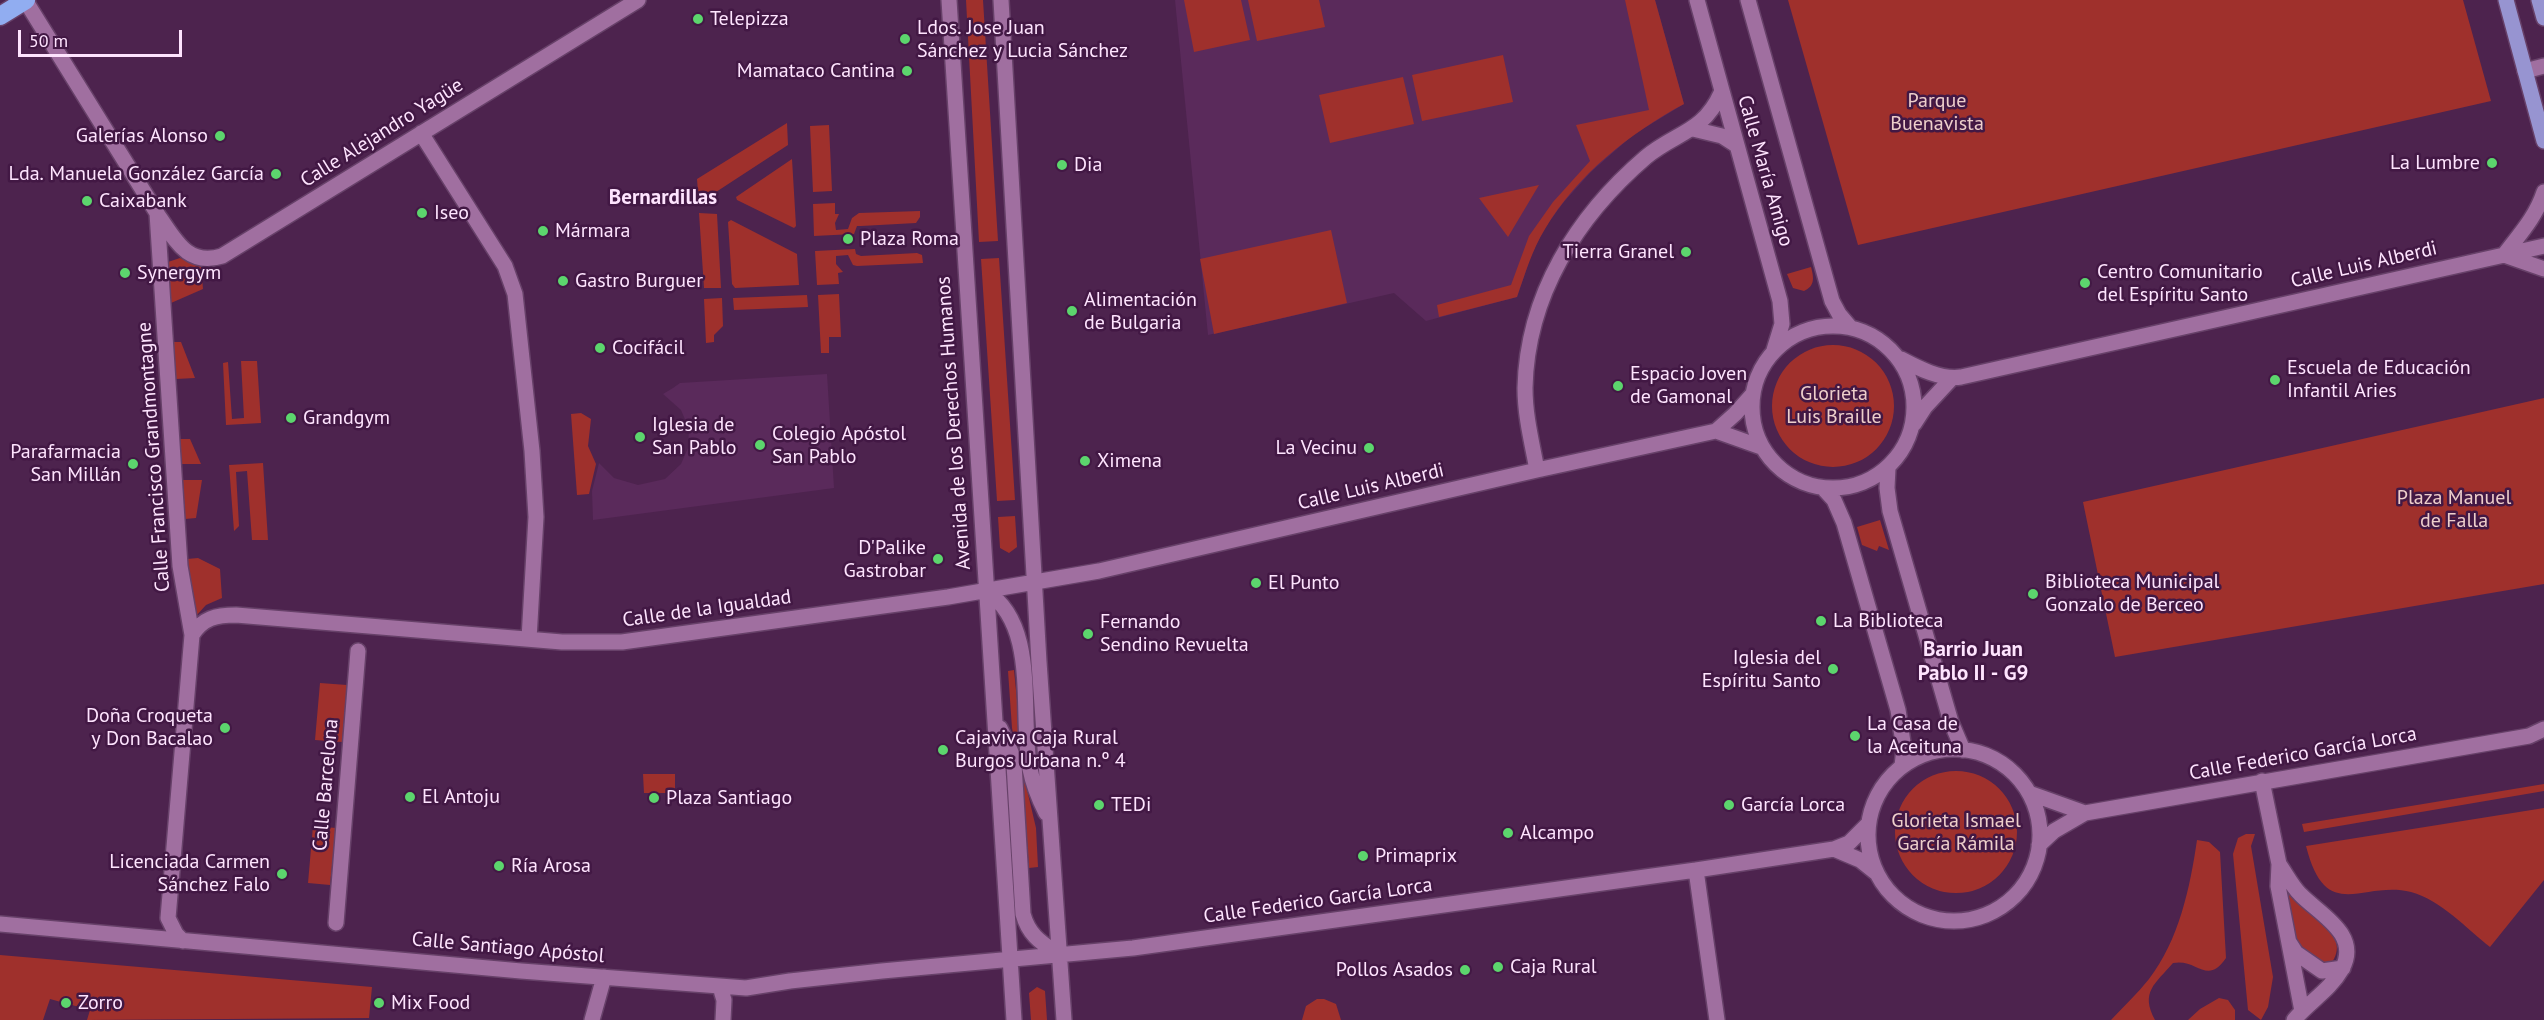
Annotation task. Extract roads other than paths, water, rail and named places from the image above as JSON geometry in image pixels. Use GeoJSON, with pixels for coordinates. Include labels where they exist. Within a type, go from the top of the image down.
{"type":"FeatureCollection","features":[{"type":"Feature","properties":{"kind":"highway"},"geometry":{"type":"LineString","coordinates":[[0,16],[25,0]]}},
{"type":"Feature","properties":{"kind":"main road"},"geometry":{"type":"LineString","coordinates":[[2506,0],[2544,141]]}},
{"type":"Feature","properties":{"kind":"main road"},"geometry":{"type":"LineString","coordinates":[[2539,0],[2544,18]]}},
{"type":"Feature","properties":{"kind":"street","name":"Calle Francisco Grandmontagne"},"geometry":{"type":"LineString","coordinates":[[25,0],[157,213],[180,566],[192,635],[168,918],[176,934],[183,941]]}},
{"type":"Feature","properties":{"kind":"street","name":"Calle Alejandro Yagüe"},"geometry":{"type":"LineString","coordinates":[[157,213],[180,248],[186,252],[203,258],[213,259],[222,256],[638,0]]}},
{"type":"Feature","properties":{"kind":"street","name":"Avenida de los Derechos Humanos"},"geometry":{"type":"LineString","coordinates":[[949,0],[986,591],[997,720],[1014,1020]]}},
{"type":"Feature","properties":{"kind":"street"},"geometry":{"type":"LineString","coordinates":[[1001,0],[1035,583],[1064,1020]]}},
{"type":"Feature","properties":{"kind":"street","name":"Calle María Amigo"},"geometry":{"type":"LineString","coordinates":[[1697,0],[1783,313],[1780,336],[1773,352]]}},
{"type":"Feature","properties":{"kind":"street","name":"Calle María Amigo"},"geometry":{"type":"LineString","coordinates":[[1748,0],[1832,301],[1850,327]]}},
{"type":"Feature","properties":{"kind":"street"},"geometry":{"type":"LineString","coordinates":[[2525,71],[2544,66]]}},
{"type":"Feature","properties":{"kind":"street"},"geometry":{"type":"LineString","coordinates":[[1537,470],[1527,421],[1525,389],[1532,333],[1550,278],[1570,242],[1596,205],[1658,147],[1693,129],[1706,118],[1721,93]]}},
{"type":"Feature","properties":{"kind":"street"},"geometry":{"type":"LineString","coordinates":[[1693,129],[1722,136],[1736,145]]}},
{"type":"Feature","properties":{"kind":"street"},"geometry":{"type":"LineString","coordinates":[[421,133],[506,266],[515,294],[532,451],[536,517],[529,639]]}},
{"type":"Feature","properties":{"kind":"street"},"geometry":{"type":"LineString","coordinates":[[2544,192],[2534,215],[2504,255],[2544,269]]}},
{"type":"Feature","properties":{"kind":"street","name":"Calle Luis Alberdi"},"geometry":{"type":"LineString","coordinates":[[1900,359],[1922,369],[1952,378],[2544,246]]}},
{"type":"Feature","properties":{"kind":"street"},"geometry":{"type":"LineString","coordinates":[[1911,430],[1915,392],[1911,377],[1900,359],[1876,338],[1850,327],[1834,325],[1801,333],[1784,342],[1773,352],[1758,375],[1752,395],[1752,425],[1761,447],[1778,466],[1791,475],[1823,488],[1844,487],[1860,483],[1888,468],[1897,459],[1925,407],[1952,378]]}},
{"type":"Feature","properties":{"kind":"street","name":"Calle Luis Alberdi"},"geometry":{"type":"LineString","coordinates":[[1035,583],[1110,569],[1716,431],[1736,414],[1752,395]]}},
{"type":"Feature","properties":{"kind":"street"},"geometry":{"type":"LineString","coordinates":[[1716,431],[1761,447]]}},
{"type":"Feature","properties":{"kind":"street"},"geometry":{"type":"LineString","coordinates":[[1888,468],[1887,488],[1890,511],[1951,722],[1963,750]]}},
{"type":"Feature","properties":{"kind":"street"},"geometry":{"type":"LineString","coordinates":[[1823,488],[1834,500],[1844,523],[1898,710],[1904,749],[1902,766]]}},
{"type":"Feature","properties":{"kind":"street","name":"Avenida de los Derechos Humanos"},"geometry":{"type":"LineString","coordinates":[[986,591],[1035,583]]}},
{"type":"Feature","properties":{"kind":"street"},"geometry":{"type":"LineString","coordinates":[[986,591],[999,599],[1008,610],[1018,637],[1029,768],[1035,789],[1050,822]]}},
{"type":"Feature","properties":{"kind":"street","name":"Calle de la Igualdad"},"geometry":{"type":"LineString","coordinates":[[192,635],[206,620],[226,615],[603,644],[986,591]]}},
{"type":"Feature","properties":{"kind":"street","name":"Calle Barcelona"},"geometry":{"type":"LineString","coordinates":[[336,923],[358,651]]}},
{"type":"Feature","properties":{"kind":"street"},"geometry":{"type":"LineString","coordinates":[[997,720],[1014,764],[1023,914],[1027,927],[1035,938],[1059,955]]}},
{"type":"Feature","properties":{"kind":"street","name":"Calle Federico García Lorca"},"geometry":{"type":"LineString","coordinates":[[2039,845],[2054,831],[2085,813],[2536,737],[2544,729]]}},
{"type":"Feature","properties":{"kind":"street"},"geometry":{"type":"LineString","coordinates":[[1945,749],[1963,750],[1992,758],[2021,781],[2029,793],[2037,814],[2039,845],[2031,874],[2014,899],[1992,913],[1966,920],[1949,921],[1917,913],[1886,889],[1876,873],[1868,844],[1868,824],[1877,796],[1890,777],[1902,766],[1923,754],[1945,749]]}},
{"type":"Feature","properties":{"kind":"street"},"geometry":{"type":"LineString","coordinates":[[2262,782],[2279,864],[2278,886],[2298,1015]]}},
{"type":"Feature","properties":{"kind":"street","name":"Calle Federico García Lorca"},"geometry":{"type":"LineString","coordinates":[[2029,793],[2085,813]]}},
{"type":"Feature","properties":{"kind":"street","name":"Calle Federico García Lorca"},"geometry":{"type":"LineString","coordinates":[[1059,955],[1133,948],[1834,849],[1849,843],[1868,824]]}},
{"type":"Feature","properties":{"kind":"street"},"geometry":{"type":"LineString","coordinates":[[1834,849],[1860,860],[1876,873]]}},
{"type":"Feature","properties":{"kind":"street"},"geometry":{"type":"LineString","coordinates":[[2279,864],[2299,893],[2334,923],[2344,937],[2346,948],[2343,968],[2318,998],[2298,1015]]}},
{"type":"Feature","properties":{"kind":"street"},"geometry":{"type":"LineString","coordinates":[[1696,870],[1717,1020]]}},
{"type":"Feature","properties":{"kind":"street","name":"Calle Santiago Apóstol"},"geometry":{"type":"LineString","coordinates":[[0,924],[746,988],[790,981],[1011,958]]}},
{"type":"Feature","properties":{"kind":"street"},"geometry":{"type":"LineString","coordinates":[[2288,939],[2296,953],[2322,971],[2343,968]]}},
{"type":"Feature","properties":{"kind":"street"},"geometry":{"type":"LineString","coordinates":[[1011,958],[1059,955]]}},
{"type":"Feature","properties":{"kind":"street"},"geometry":{"type":"LineString","coordinates":[[592,1020],[604,977]]}},
{"type":"Feature","properties":{"kind":"street"},"geometry":{"type":"LineString","coordinates":[[720,987],[724,1000],[723,1020]]}},
{"type":"Feature","properties":{"kind":"place","name":"Telepizza"},"geometry":{"type":"Point","coordinates":[698,19]}},
{"type":"Feature","properties":{"kind":"place","name":"Ldos. Jose Juan Sánchez y Lucia Sánchez"},"geometry":{"type":"Point","coordinates":[905,39]}},
{"type":"Feature","properties":{"kind":"place","name":"Mamataco Cantina"},"geometry":{"type":"Point","coordinates":[907,71]}},
{"type":"Feature","properties":{"kind":"place","name":"Galerías Alonso"},"geometry":{"type":"Point","coordinates":[220,136]}},
{"type":"Feature","properties":{"kind":"place","name":"La Lumbre"},"geometry":{"type":"Point","coordinates":[2492,163]}},
{"type":"Feature","properties":{"kind":"place","name":"Dia"},"geometry":{"type":"Point","coordinates":[1062,165]}},
{"type":"Feature","properties":{"kind":"place","name":"Lda. Manuela González García"},"geometry":{"type":"Point","coordinates":[276,174]}},
{"type":"Feature","properties":{"kind":"place","name":"Caixabank"},"geometry":{"type":"Point","coordinates":[87,201]}},
{"type":"Feature","properties":{"kind":"place","name":"Iseo"},"geometry":{"type":"Point","coordinates":[422,213]}},
{"type":"Feature","properties":{"kind":"place","name":"Mármara"},"geometry":{"type":"Point","coordinates":[543,231]}},
{"type":"Feature","properties":{"kind":"place","name":"Plaza Roma"},"geometry":{"type":"Point","coordinates":[848,239]}},
{"type":"Feature","properties":{"kind":"place","name":"Tierra Granel"},"geometry":{"type":"Point","coordinates":[1686,252]}},
{"type":"Feature","properties":{"kind":"place","name":"Synergym"},"geometry":{"type":"Point","coordinates":[125,273]}},
{"type":"Feature","properties":{"kind":"place","name":"Gastro Burguer"},"geometry":{"type":"Point","coordinates":[563,281]}},
{"type":"Feature","properties":{"kind":"place","name":"Centro Comunitario del Espíritu Santo"},"geometry":{"type":"Point","coordinates":[2085,283]}},
{"type":"Feature","properties":{"kind":"place","name":"Alimentación de Bulgaria"},"geometry":{"type":"Point","coordinates":[1072,311]}},
{"type":"Feature","properties":{"kind":"place","name":"Cocifácil"},"geometry":{"type":"Point","coordinates":[600,348]}},
{"type":"Feature","properties":{"kind":"place","name":"Escuela de Educación Infantil Aries"},"geometry":{"type":"Point","coordinates":[2275,380]}},
{"type":"Feature","properties":{"kind":"place","name":"Espacio Joven de Gamonal"},"geometry":{"type":"Point","coordinates":[1618,386]}},
{"type":"Feature","properties":{"kind":"place","name":"Grandgym"},"geometry":{"type":"Point","coordinates":[291,418]}},
{"type":"Feature","properties":{"kind":"place","name":"Iglesia de San Pablo"},"geometry":{"type":"Point","coordinates":[640,437]}},
{"type":"Feature","properties":{"kind":"place","name":"Colegio Apóstol San Pablo"},"geometry":{"type":"Point","coordinates":[760,445]}},
{"type":"Feature","properties":{"kind":"place","name":"La Vecinu"},"geometry":{"type":"Point","coordinates":[1369,448]}},
{"type":"Feature","properties":{"kind":"place","name":"Ximena"},"geometry":{"type":"Point","coordinates":[1085,461]}},
{"type":"Feature","properties":{"kind":"place","name":"Parafarmacia San Millán"},"geometry":{"type":"Point","coordinates":[133,464]}},
{"type":"Feature","properties":{"kind":"place","name":"D'Palike Gastrobar"},"geometry":{"type":"Point","coordinates":[938,559]}},
{"type":"Feature","properties":{"kind":"place","name":"El Punto"},"geometry":{"type":"Point","coordinates":[1256,583]}},
{"type":"Feature","properties":{"kind":"place","name":"Biblioteca Municipal Gonzalo de Berceo"},"geometry":{"type":"Point","coordinates":[2033,594]}},
{"type":"Feature","properties":{"kind":"place","name":"La Biblioteca"},"geometry":{"type":"Point","coordinates":[1821,621]}},
{"type":"Feature","properties":{"kind":"place","name":"Fernando Sendino Revuelta"},"geometry":{"type":"Point","coordinates":[1088,634]}},
{"type":"Feature","properties":{"kind":"place","name":"Iglesia del Espíritu Santo"},"geometry":{"type":"Point","coordinates":[1833,669]}},
{"type":"Feature","properties":{"kind":"place","name":"Doña Croqueta y Don Bacalao"},"geometry":{"type":"Point","coordinates":[225,728]}},
{"type":"Feature","properties":{"kind":"place","name":"La Casa de la Aceituna"},"geometry":{"type":"Point","coordinates":[1855,736]}},
{"type":"Feature","properties":{"kind":"place","name":"Cajaviva Caja Rural Burgos Urbana n.º 4"},"geometry":{"type":"Point","coordinates":[943,750]}},
{"type":"Feature","properties":{"kind":"place","name":"El Antoju"},"geometry":{"type":"Point","coordinates":[410,797]}},
{"type":"Feature","properties":{"kind":"place","name":"Plaza Santiago"},"geometry":{"type":"Point","coordinates":[654,798]}},
{"type":"Feature","properties":{"kind":"place","name":"TEDi"},"geometry":{"type":"Point","coordinates":[1099,805]}},
{"type":"Feature","properties":{"kind":"place","name":"García Lorca"},"geometry":{"type":"Point","coordinates":[1729,805]}},
{"type":"Feature","properties":{"kind":"place","name":"Alcampo"},"geometry":{"type":"Point","coordinates":[1508,833]}},
{"type":"Feature","properties":{"kind":"place","name":"Primaprix"},"geometry":{"type":"Point","coordinates":[1363,856]}},
{"type":"Feature","properties":{"kind":"place","name":"Ría Arosa"},"geometry":{"type":"Point","coordinates":[499,866]}},
{"type":"Feature","properties":{"kind":"place","name":"Licenciada Carmen Sánchez Falo"},"geometry":{"type":"Point","coordinates":[282,874]}},
{"type":"Feature","properties":{"kind":"place","name":"Caja Rural"},"geometry":{"type":"Point","coordinates":[1498,967]}},
{"type":"Feature","properties":{"kind":"place","name":"Pollos Asados"},"geometry":{"type":"Point","coordinates":[1465,970]}},
{"type":"Feature","properties":{"kind":"place","name":"Zorro"},"geometry":{"type":"Point","coordinates":[66,1003]}},
{"type":"Feature","properties":{"kind":"place","name":"Mix Food"},"geometry":{"type":"Point","coordinates":[379,1003]}},
{"type":"Feature","properties":{"kind":"district","name":"Bernardillas"},"geometry":{"type":"Point","coordinates":[663,198]}},
{"type":"Feature","properties":{"kind":"district","name":"Barrio Juan Pablo II - G9"},"geometry":{"type":"Point","coordinates":[1973,662]}},
{"type":"Feature","properties":{"kind":"park label","name":"Parque Buenavista"},"geometry":{"type":"Point","coordinates":[1937,112]}},
{"type":"Feature","properties":{"kind":"park label","name":"Glorieta Luis Braille"},"geometry":{"type":"Point","coordinates":[1834,406]}},
{"type":"Feature","properties":{"kind":"park label","name":"Plaza Manuel de Falla"},"geometry":{"type":"Point","coordinates":[2454,510]}},
{"type":"Feature","properties":{"kind":"park label","name":"Glorieta Ismael García Rámila"},"geometry":{"type":"Point","coordinates":[1956,832]}}]}
